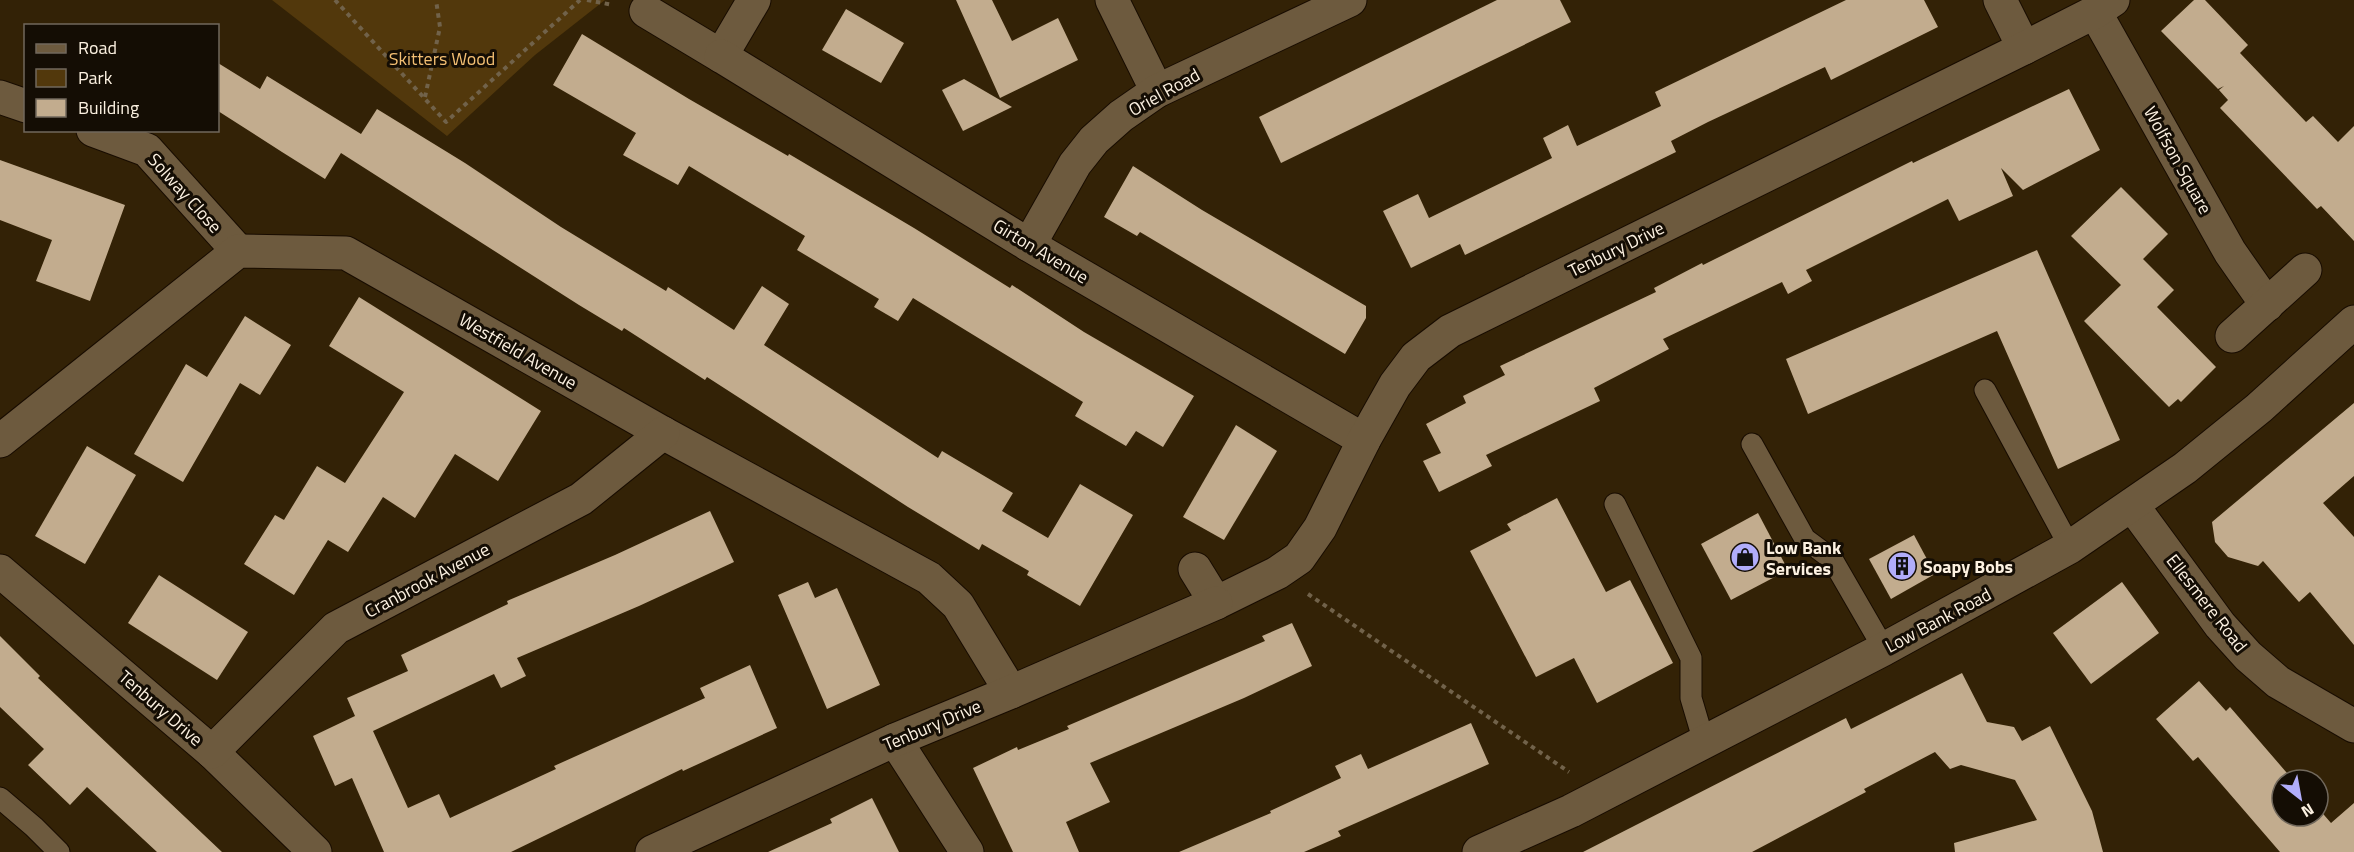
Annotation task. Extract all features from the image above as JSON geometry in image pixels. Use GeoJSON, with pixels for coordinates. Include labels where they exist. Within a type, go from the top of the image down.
{"type":"FeatureCollection","features":[{"type":"Feature","properties":{"kind":"street"},"geometry":{"type":"LineString","coordinates":[[721,56],[754,0]]}},
{"type":"Feature","properties":{"kind":"street"},"geometry":{"type":"LineString","coordinates":[[1112,0],[1157,91]]}},
{"type":"Feature","properties":{"kind":"street","name":"Oriel Road"},"geometry":{"type":"LineString","coordinates":[[1029,245],[1065,181],[1094,140],[1121,116],[1157,91],[1350,0]]}},
{"type":"Feature","properties":{"kind":"street"},"geometry":{"type":"LineString","coordinates":[[2000,0],[2024,48]]}},
{"type":"Feature","properties":{"kind":"street","name":"Tenbury Drive"},"geometry":{"type":"LineString","coordinates":[[652,852],[895,740],[1216,603],[1277,573],[1299,558],[1320,528],[1364,440],[1395,385],[1416,357],[1450,331],[2024,48],[2104,6]]}},
{"type":"Feature","properties":{"kind":"street","name":"Wolfson Square"},"geometry":{"type":"LineString","coordinates":[[2104,6],[2230,252],[2267,305]]}},
{"type":"Feature","properties":{"kind":"street","name":"Girton Avenue"},"geometry":{"type":"LineString","coordinates":[[646,11],[1029,245],[1364,440]]}},
{"type":"Feature","properties":{"kind":"street"},"geometry":{"type":"LineString","coordinates":[[0,97],[24,105]]}},
{"type":"Feature","properties":{"kind":"street","name":"Solway Close"},"geometry":{"type":"LineString","coordinates":[[98,132],[147,150],[238,251]]}},
{"type":"Feature","properties":{"kind":"street"},"geometry":{"type":"LineString","coordinates":[[0,441],[238,251]]}},
{"type":"Feature","properties":{"kind":"street","name":"Westfield Avenue"},"geometry":{"type":"LineString","coordinates":[[238,251],[346,253],[663,433],[929,578],[958,605],[1011,692]]}},
{"type":"Feature","properties":{"kind":"street"},"geometry":{"type":"LineString","coordinates":[[2232,336],[2306,270]]}},
{"type":"Feature","properties":{"kind":"street","name":"Low Bank Road"},"geometry":{"type":"LineString","coordinates":[[1479,852],[1571,812],[1884,649],[2070,547],[2185,468],[2259,408],[2354,322]]}},
{"type":"Feature","properties":{"kind":"street","name":"Cranbrook Avenue"},"geometry":{"type":"LineString","coordinates":[[212,752],[336,628],[581,499],[663,433]]}},
{"type":"Feature","properties":{"kind":"street","name":"Ellesmere Road"},"geometry":{"type":"LineString","coordinates":[[2132,505],[2220,626],[2248,657],[2278,682],[2354,726]]}},
{"type":"Feature","properties":{"kind":"street"},"geometry":{"type":"LineString","coordinates":[[1195,569],[1216,603]]}},
{"type":"Feature","properties":{"kind":"street","name":"Tenbury Drive"},"geometry":{"type":"LineString","coordinates":[[0,571],[212,752],[315,852]]}},
{"type":"Feature","properties":{"kind":"street"},"geometry":{"type":"LineString","coordinates":[[895,740],[967,852]]}},
{"type":"Feature","properties":{"kind":"lane"},"geometry":{"type":"LineString","coordinates":[[1985,390],[2070,547]]}},
{"type":"Feature","properties":{"kind":"lane"},"geometry":{"type":"LineString","coordinates":[[1752,444],[1804,539],[1832,559],[1884,649]]}},
{"type":"Feature","properties":{"kind":"lane"},"geometry":{"type":"LineString","coordinates":[[1615,504],[1691,658],[1691,698],[1704,742]]}},
{"type":"Feature","properties":{"kind":"lane"},"geometry":{"type":"LineString","coordinates":[[0,798],[59,852]]}},
{"type":"Feature","properties":{"kind":"path"},"geometry":{"type":"LineString","coordinates":[[335,0],[446,122],[580,0]]}},
{"type":"Feature","properties":{"kind":"path"},"geometry":{"type":"LineString","coordinates":[[425,97],[440,27],[436,0]]}},
{"type":"Feature","properties":{"kind":"path"},"geometry":{"type":"LineString","coordinates":[[1277,573],[1602,795]]}},
{"type":"Feature","properties":{"kind":"green space","name":"Skitters Wood"},"geometry":{"type":"Polygon","coordinates":[[[272,0],[605,0],[535,55],[447,136],[272,0]]]}},
{"type":"Feature","properties":{"kind":"building"},"geometry":{"type":"Polygon","coordinates":[[[956,0],[992,0],[1012,41],[1058,18],[1078,60],[1000,98],[956,0]]]}},
{"type":"Feature","properties":{"kind":"building"},"geometry":{"type":"Polygon","coordinates":[[[1497,0],[1560,0],[1571,22],[1281,163],[1259,117],[1497,0]]]}},
{"type":"Feature","properties":{"kind":"building"},"geometry":{"type":"Polygon","coordinates":[[[1846,0],[1924,0],[1938,27],[1831,80],[1825,67],[1708,122],[1671,141],[1676,152],[1465,255],[1460,244],[1411,268],[1383,211],[1418,194],[1429,218],[1552,158],[1543,138],[1568,125],[1577,146],[1661,106],[1655,92],[1846,0]]]}},
{"type":"Feature","properties":{"kind":"building"},"geometry":{"type":"Polygon","coordinates":[[[2194,0],[2205,0],[2248,45],[2240,53],[2306,122],[2313,116],[2338,142],[2354,126],[2354,241],[2321,206],[2317,209],[2220,108],[2228,100],[2219,90],[2224,86],[2218,89],[2161,31],[2194,0]]]}},
{"type":"Feature","properties":{"kind":"building"},"geometry":{"type":"Polygon","coordinates":[[[846,9],[904,43],[881,83],[822,50],[846,9]]]}},
{"type":"Feature","properties":{"kind":"building"},"geometry":{"type":"Polygon","coordinates":[[[582,34],[689,99],[788,156],[789,154],[914,228],[1010,288],[1012,285],[1084,332],[1194,396],[1163,447],[1136,431],[1126,446],[1075,416],[1083,402],[913,298],[898,321],[874,307],[879,299],[797,250],[805,236],[689,166],[678,185],[623,155],[636,133],[553,85],[582,34]]]}},
{"type":"Feature","properties":{"kind":"building"},"geometry":{"type":"Polygon","coordinates":[[[219,64],[260,89],[267,76],[361,134],[377,109],[465,163],[561,227],[666,291],[668,287],[734,330],[762,286],[789,304],[764,345],[938,458],[942,451],[1013,493],[1002,511],[1048,538],[1080,484],[1133,515],[1080,606],[1027,575],[1029,571],[982,544],[979,550],[908,507],[707,377],[705,380],[624,328],[622,331],[579,305],[341,153],[325,179],[219,112],[219,64]]]}},
{"type":"Feature","properties":{"kind":"building"},"geometry":{"type":"Polygon","coordinates":[[[964,79],[1012,107],[963,131],[942,90],[964,79]]]}},
{"type":"Feature","properties":{"kind":"building"},"geometry":{"type":"Polygon","coordinates":[[[2069,89],[2100,150],[2023,190],[2001,168],[2013,196],[1959,221],[1948,199],[1806,270],[1812,281],[1788,294],[1782,282],[1663,339],[1669,349],[1594,388],[1600,401],[1486,455],[1492,466],[1439,492],[1423,461],[1441,453],[1426,424],[1466,403],[1463,396],[1505,375],[1500,366],[1656,292],[1654,288],[1702,263],[1703,265],[1912,161],[1913,163],[2069,89]]]}},
{"type":"Feature","properties":{"kind":"building"},"geometry":{"type":"Polygon","coordinates":[[[0,160],[125,205],[90,301],[36,281],[52,240],[0,220],[0,160]]]}},
{"type":"Feature","properties":{"kind":"building"},"geometry":{"type":"Polygon","coordinates":[[[1133,166],[1202,210],[1366,306],[1366,318],[1345,354],[1140,232],[1137,236],[1104,217],[1133,166]]]}},
{"type":"Feature","properties":{"kind":"building"},"geometry":{"type":"Polygon","coordinates":[[[2121,187],[2168,234],[2143,259],[2174,290],[2157,307],[2216,367],[2181,402],[2178,399],[2169,407],[2084,321],[2121,285],[2071,236],[2121,187]]]}},
{"type":"Feature","properties":{"kind":"building"},"geometry":{"type":"Polygon","coordinates":[[[2037,250],[2120,440],[2058,469],[1997,331],[1808,414],[1786,359],[2037,250]]]}},
{"type":"Feature","properties":{"kind":"building"},"geometry":{"type":"Polygon","coordinates":[[[359,297],[541,411],[498,481],[455,454],[415,518],[383,497],[348,552],[328,540],[294,595],[244,564],[275,515],[284,520],[317,466],[345,483],[404,392],[329,346],[359,297]]]}},
{"type":"Feature","properties":{"kind":"building"},"geometry":{"type":"Polygon","coordinates":[[[245,316],[291,345],[260,395],[240,383],[183,482],[134,454],[186,364],[207,377],[245,316]]]}},
{"type":"Feature","properties":{"kind":"building"},"geometry":{"type":"Polygon","coordinates":[[[2354,403],[2354,476],[2323,503],[2354,537],[2354,645],[2310,592],[2299,602],[2263,561],[2258,566],[2228,557],[2215,542],[2212,522],[2354,403]]]}},
{"type":"Feature","properties":{"kind":"building"},"geometry":{"type":"Polygon","coordinates":[[[1236,425],[1277,451],[1224,540],[1183,517],[1236,425]]]}},
{"type":"Feature","properties":{"kind":"building"},"geometry":{"type":"Polygon","coordinates":[[[87,446],[136,475],[85,564],[35,536],[87,446]]]}},
{"type":"Feature","properties":{"kind":"building"},"geometry":{"type":"Polygon","coordinates":[[[1557,498],[1606,592],[1630,580],[1673,663],[1597,703],[1574,658],[1536,677],[1470,551],[1511,530],[1507,524],[1557,498]]]}},
{"type":"Feature","properties":{"kind":"building"},"geometry":{"type":"Polygon","coordinates":[[[710,511],[734,562],[639,606],[517,658],[526,676],[501,688],[494,674],[373,731],[408,808],[439,794],[450,818],[556,769],[554,766],[705,698],[700,688],[750,665],[777,728],[683,771],[682,769],[511,852],[384,852],[352,778],[335,786],[313,736],[355,716],[347,698],[408,671],[401,655],[508,604],[507,601],[710,511]]]}},
{"type":"Feature","properties":{"kind":"building","name":"Low Bank Services"},"geometry":{"type":"Polygon","coordinates":[[[1758,513],[1788,570],[1731,600],[1701,544],[1758,513]]]}},
{"type":"Feature","properties":{"kind":"building","name":"Soapy Bobs"},"geometry":{"type":"Polygon","coordinates":[[[1914,535],[1935,574],[1891,599],[1869,559],[1914,535]]]}},
{"type":"Feature","properties":{"kind":"building"},"geometry":{"type":"Polygon","coordinates":[[[159,575],[248,632],[217,680],[128,623],[159,575]]]}},
{"type":"Feature","properties":{"kind":"building"},"geometry":{"type":"Polygon","coordinates":[[[808,582],[815,598],[837,588],[880,685],[827,709],[778,595],[808,582]]]}},
{"type":"Feature","properties":{"kind":"building"},"geometry":{"type":"Polygon","coordinates":[[[2122,582],[2159,633],[2091,684],[2053,633],[2122,582]]]}},
{"type":"Feature","properties":{"kind":"building"},"geometry":{"type":"Polygon","coordinates":[[[1292,623],[1312,666],[1244,698],[1090,763],[1110,802],[1066,822],[1079,852],[1013,852],[973,768],[1017,747],[1018,750],[1069,729],[1067,726],[1265,641],[1262,636],[1292,623]]]}},
{"type":"Feature","properties":{"kind":"building"},"geometry":{"type":"Polygon","coordinates":[[[0,636],[40,676],[38,678],[222,852],[157,852],[87,787],[70,805],[28,765],[44,749],[0,707],[0,636]]]}},
{"type":"Feature","properties":{"kind":"building"},"geometry":{"type":"Polygon","coordinates":[[[1962,673],[1987,722],[2014,727],[2022,741],[2050,726],[2092,811],[2103,852],[1955,852],[1954,843],[2037,820],[2015,780],[1961,765],[1950,769],[1935,752],[1864,789],[1866,792],[1752,852],[1583,852],[1846,718],[1851,729],[1962,673]]]}},
{"type":"Feature","properties":{"kind":"building"},"geometry":{"type":"Polygon","coordinates":[[[2199,681],[2226,711],[2230,707],[2283,768],[2270,768],[2270,828],[2330,828],[2330,822],[2354,803],[2354,852],[2280,852],[2198,757],[2193,761],[2156,719],[2199,681]]]}},
{"type":"Feature","properties":{"kind":"building"},"geometry":{"type":"Polygon","coordinates":[[[1471,723],[1489,764],[1338,831],[1341,836],[1304,852],[1179,852],[1271,813],[1270,811],[1341,778],[1335,766],[1361,754],[1368,769],[1471,723]]]}},
{"type":"Feature","properties":{"kind":"building"},"geometry":{"type":"Polygon","coordinates":[[[872,798],[899,852],[768,852],[832,823],[830,819],[872,798]]]}},
{"type":"Feature","properties":{"kind":"place","name":"Low Bank Services"},"geometry":{"type":"Point","coordinates":[1745,557]}},
{"type":"Feature","properties":{"kind":"place","name":"Soapy Bobs"},"geometry":{"type":"Point","coordinates":[1902,566]}}]}
